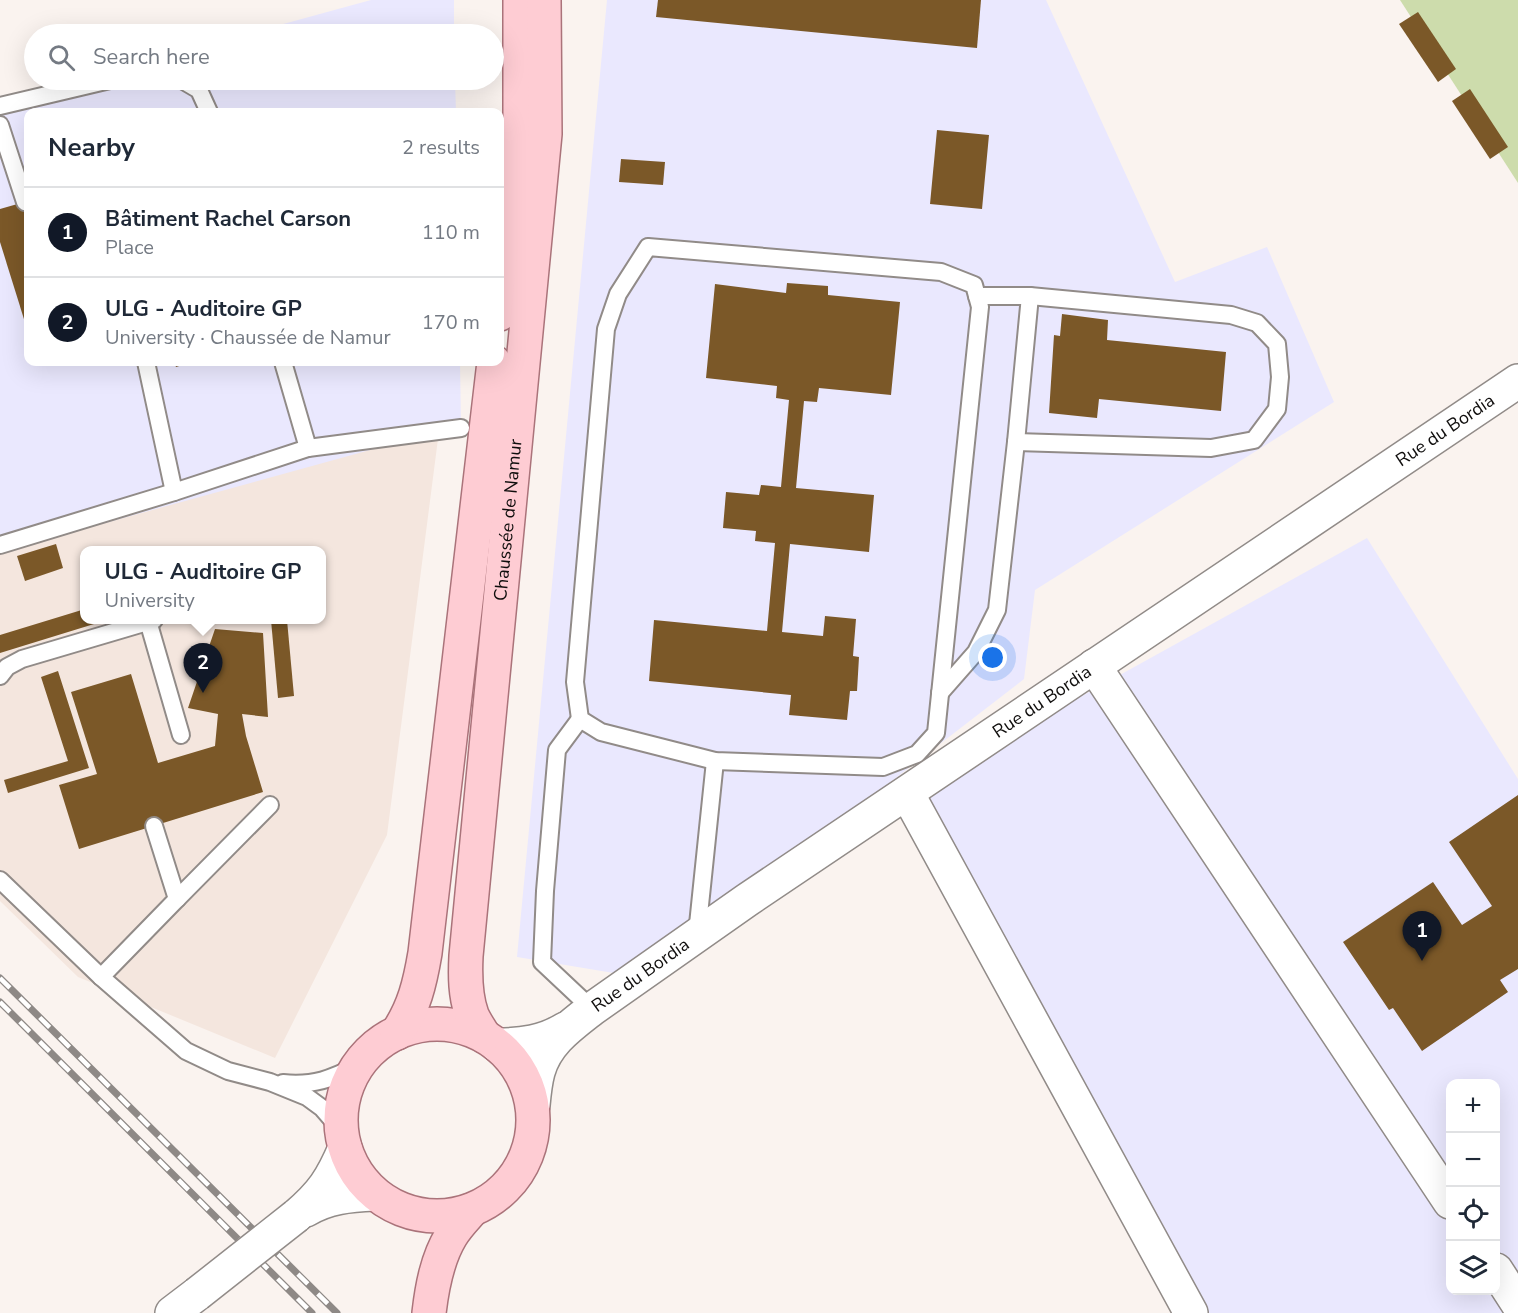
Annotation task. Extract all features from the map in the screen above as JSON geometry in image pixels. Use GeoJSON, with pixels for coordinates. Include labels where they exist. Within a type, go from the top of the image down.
{"type":"FeatureCollection","features":[{"type":"Feature","properties":{"kind":"main road"},"geometry":{"type":"LineString","coordinates":[[504,278],[520,132],[519,0]]}},
{"type":"Feature","properties":{"kind":"main road","name":"Chaussée de Namur"},"geometry":{"type":"LineString","coordinates":[[491,1041],[472,1015],[466,994],[466,956],[545,134],[544,0]]}},
{"type":"Feature","properties":{"kind":"main road","name":"Chaussée de Namur"},"geometry":{"type":"LineString","coordinates":[[397,1033],[413,1006],[425,953],[494,366]]}},
{"type":"Feature","properties":{"kind":"main road"},"geometry":{"type":"LineString","coordinates":[[441,1024],[464,1028],[491,1041],[511,1058],[522,1073],[532,1105],[534,1119],[529,1148],[517,1174],[497,1195],[472,1210],[440,1217],[413,1213],[390,1204],[375,1194],[352,1165],[343,1139],[342,1107],[348,1084],[359,1065],[380,1043],[397,1033],[420,1027],[441,1024]]}},
{"type":"Feature","properties":{"kind":"main road"},"geometry":{"type":"LineString","coordinates":[[430,1302],[442,1253],[451,1236],[472,1210]]}},
{"type":"Feature","properties":{"kind":"main road"},"geometry":{"type":"LineString","coordinates":[[413,1213],[429,1253],[430,1302]]}},
{"type":"Feature","properties":{"kind":"street","name":"Rue du Bordia"},"geometry":{"type":"LineString","coordinates":[[491,1041],[525,1044],[545,1040],[581,1018],[696,935],[1518,381]]}},
{"type":"Feature","properties":{"kind":"street"},"geometry":{"type":"LineString","coordinates":[[1094,666],[1446,1196]]}},
{"type":"Feature","properties":{"kind":"street"},"geometry":{"type":"LineString","coordinates":[[906,793],[1191,1313]]}},
{"type":"Feature","properties":{"kind":"street","name":"Rue du Bordia"},"geometry":{"type":"LineString","coordinates":[[532,1105],[538,1073],[549,1047],[581,1018]]}},
{"type":"Feature","properties":{"kind":"street"},"geometry":{"type":"LineString","coordinates":[[297,1216],[324,1188],[334,1172],[343,1139]]}},
{"type":"Feature","properties":{"kind":"street"},"geometry":{"type":"LineString","coordinates":[[184,1303],[315,1204],[351,1195],[375,1194]]}},
{"type":"Feature","properties":{"kind":"street"},"geometry":{"type":"LineString","coordinates":[[1500,1276],[1518,1304]]}},
{"type":"Feature","properties":{"kind":"lane"},"geometry":{"type":"LineString","coordinates":[[0,106],[68,90]]}},
{"type":"Feature","properties":{"kind":"lane"},"geometry":{"type":"LineString","coordinates":[[199,90],[207,108]]}},
{"type":"Feature","properties":{"kind":"lane"},"geometry":{"type":"LineString","coordinates":[[0,125],[24,199]]}},
{"type":"Feature","properties":{"kind":"lane"},"geometry":{"type":"LineString","coordinates":[[580,719],[601,732],[715,761],[883,767],[917,754],[936,733],[980,307],[975,285],[941,272],[648,247],[618,294],[606,329],[574,682],[580,719],[557,750],[545,891],[542,962],[581,1018]]}},
{"type":"Feature","properties":{"kind":"lane"},"geometry":{"type":"LineString","coordinates":[[977,296],[1030,296],[1231,315],[1257,323],[1277,344],[1281,377],[1277,409],[1254,440],[1210,448],[1016,442]]}},
{"type":"Feature","properties":{"kind":"lane"},"geometry":{"type":"LineString","coordinates":[[940,693],[976,652],[997,610],[1030,296]]}},
{"type":"Feature","properties":{"kind":"lane"},"geometry":{"type":"LineString","coordinates":[[147,366],[174,492]]}},
{"type":"Feature","properties":{"kind":"lane"},"geometry":{"type":"LineString","coordinates":[[284,366],[308,448]]}},
{"type":"Feature","properties":{"kind":"lane"},"geometry":{"type":"LineString","coordinates":[[0,544],[174,492],[308,448],[461,428]]}},
{"type":"Feature","properties":{"kind":"lane"},"geometry":{"type":"LineString","coordinates":[[0,676],[7,667],[22,659],[138,624]]}},
{"type":"Feature","properties":{"kind":"lane"},"geometry":{"type":"LineString","coordinates":[[152,624],[181,735]]}},
{"type":"Feature","properties":{"kind":"lane"},"geometry":{"type":"LineString","coordinates":[[696,935],[715,761]]}},
{"type":"Feature","properties":{"kind":"lane"},"geometry":{"type":"LineString","coordinates":[[101,977],[270,805]]}},
{"type":"Feature","properties":{"kind":"lane"},"geometry":{"type":"LineString","coordinates":[[154,826],[177,899]]}},
{"type":"Feature","properties":{"kind":"lane"},"geometry":{"type":"LineString","coordinates":[[0,880],[101,977],[186,1051],[228,1071],[270,1082],[307,1097],[322,1108],[343,1139]]}},
{"type":"Feature","properties":{"kind":"lane"},"geometry":{"type":"LineString","coordinates":[[270,1082],[295,1084],[314,1082],[333,1078],[359,1065]]}},
{"type":"Feature","properties":{"kind":"shaded area"},"geometry":{"type":"Polygon","coordinates":[[[371,0],[454,0],[454,24],[283,24],[371,0]]]}},
{"type":"Feature","properties":{"kind":"shaded area"},"geometry":{"type":"Polygon","coordinates":[[[607,0],[1046,0],[1175,282],[1267,247],[1334,402],[1035,590],[1024,679],[638,977],[517,957],[607,0]]]}},
{"type":"Feature","properties":{"kind":"shaded area"},"geometry":{"type":"Polygon","coordinates":[[[48,90],[455,90],[456,108],[24,108],[24,366],[460,366],[461,428],[0,557],[0,103],[48,90]]]}},
{"type":"Feature","properties":{"kind":"shaded area"},"geometry":{"type":"Polygon","coordinates":[[[439,431],[387,835],[275,1058],[78,977],[0,901],[0,552],[439,431]]]}},
{"type":"Feature","properties":{"kind":"shaded area"},"geometry":{"type":"Polygon","coordinates":[[[1367,538],[1518,779],[1518,1313],[1191,1313],[907,793],[1367,538]]]}},
{"type":"Feature","properties":{"kind":"green space"},"geometry":{"type":"Polygon","coordinates":[[[1400,0],[1518,0],[1518,183],[1400,0]]]}},
{"type":"Feature","properties":{"kind":"building"},"geometry":{"type":"Polygon","coordinates":[[[658,0],[981,0],[977,48],[656,17],[658,0]]]}},
{"type":"Feature","properties":{"kind":"building"},"geometry":{"type":"Polygon","coordinates":[[[1418,12],[1456,69],[1438,82],[1399,24],[1418,12]]]}},
{"type":"Feature","properties":{"kind":"building"},"geometry":{"type":"Polygon","coordinates":[[[1470,89],[1508,147],[1490,159],[1452,101],[1470,89]]]}},
{"type":"Feature","properties":{"kind":"building"},"geometry":{"type":"Polygon","coordinates":[[[937,130],[989,135],[982,209],[930,204],[937,130]]]}},
{"type":"Feature","properties":{"kind":"building"},"geometry":{"type":"Polygon","coordinates":[[[621,159],[665,162],[663,185],[619,182],[621,159]]]}},
{"type":"Feature","properties":{"kind":"building"},"geometry":{"type":"Polygon","coordinates":[[[24,202],[24,319],[0,242],[0,209],[24,202]]]}},
{"type":"Feature","properties":{"kind":"building"},"geometry":{"type":"Polygon","coordinates":[[[787,283],[828,286],[828,295],[900,302],[891,395],[819,388],[817,402],[804,401],[796,488],[874,495],[869,552],[790,544],[782,632],[823,636],[825,616],[856,619],[853,656],[859,657],[857,691],[850,691],[847,720],[789,715],[791,695],[649,681],[654,620],[767,631],[775,543],[755,541],[756,531],[723,528],[726,492],[759,495],[761,485],[781,487],[789,400],[776,398],[777,386],[706,378],[715,284],[786,293],[787,283]]]}},
{"type":"Feature","properties":{"kind":"building"},"geometry":{"type":"Polygon","coordinates":[[[1062,314],[1108,320],[1107,340],[1226,352],[1221,411],[1099,399],[1097,418],[1049,413],[1054,335],[1060,336],[1062,314]]]}},
{"type":"Feature","properties":{"kind":"building"},"geometry":{"type":"Polygon","coordinates":[[[56,544],[63,568],[25,581],[17,556],[56,544]]]}},
{"type":"Feature","properties":{"kind":"building"},"geometry":{"type":"Polygon","coordinates":[[[80,611],[80,624],[94,624],[0,653],[0,635],[80,611]]]}},
{"type":"Feature","properties":{"kind":"building"},"geometry":{"type":"Polygon","coordinates":[[[271,624],[287,624],[294,696],[278,698],[271,624]]]}},
{"type":"Feature","properties":{"kind":"building"},"geometry":{"type":"Polygon","coordinates":[[[215,629],[263,633],[268,717],[242,714],[246,736],[263,792],[79,849],[59,785],[97,774],[71,692],[131,674],[158,763],[215,746],[218,714],[188,708],[215,629]]]}},
{"type":"Feature","properties":{"kind":"building"},"geometry":{"type":"Polygon","coordinates":[[[58,671],[89,768],[8,793],[4,780],[68,761],[41,677],[58,671]]]}},
{"type":"Feature","properties":{"kind":"building"},"geometry":{"type":"Polygon","coordinates":[[[1518,795],[1518,969],[1500,980],[1508,992],[1422,1051],[1393,1008],[1389,1010],[1343,942],[1433,882],[1462,925],[1492,906],[1449,842],[1518,795]]]}},
{"type":"Feature","properties":{"kind":"railway"},"geometry":{"type":"LineString","coordinates":[[0,978],[337,1313]]}},
{"type":"Feature","properties":{"kind":"railway"},"geometry":{"type":"LineString","coordinates":[[0,1002],[312,1313]]}},
{"type":"Feature","properties":{"kind":"place","name":"ULG - Auditoire GP"},"geometry":{"type":"Point","coordinates":[203,693]}},
{"type":"Feature","properties":{"kind":"place","name":"Bâtiment Rachel Carson"},"geometry":{"type":"Point","coordinates":[1422,961]}}]}
